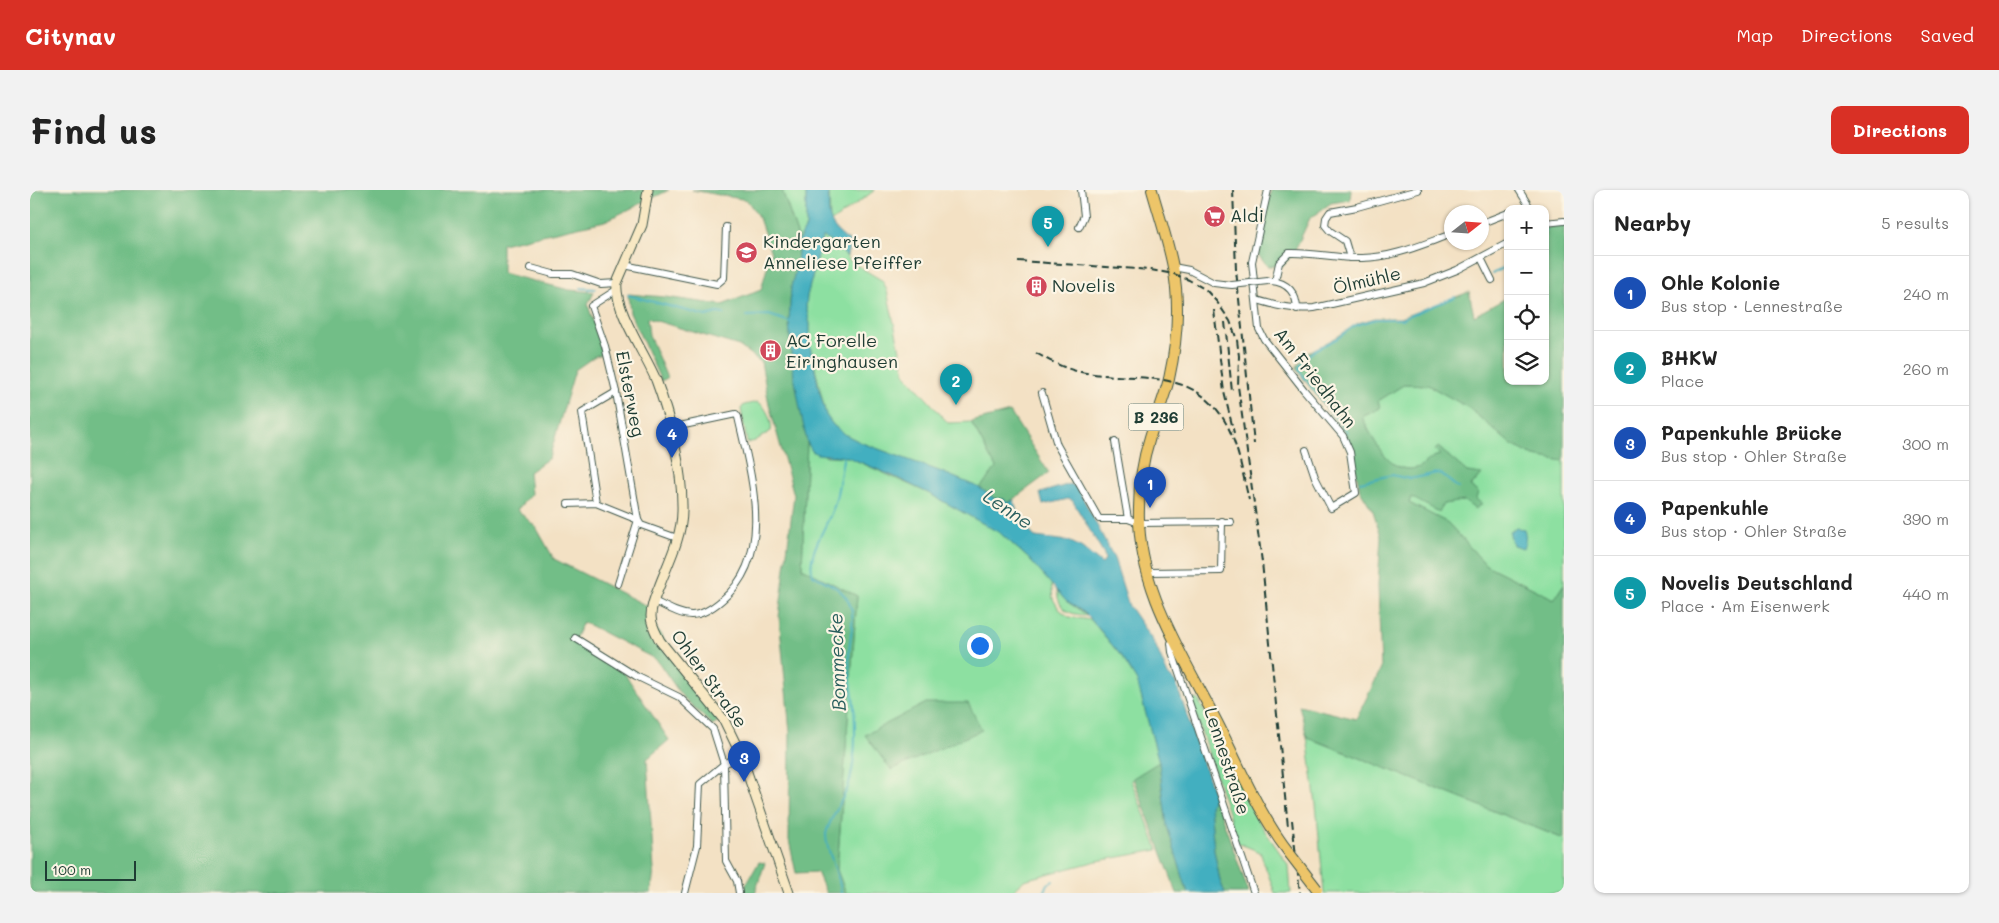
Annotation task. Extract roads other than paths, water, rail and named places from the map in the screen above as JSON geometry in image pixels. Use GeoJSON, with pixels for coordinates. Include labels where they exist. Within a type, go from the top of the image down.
{"type":"FeatureCollection","features":[{"type":"Feature","properties":{"kind":"main road","name":"Lennestraße"},"geometry":{"type":"LineString","coordinates":[[1152,190],[1173,267],[1176,296],[1176,332],[1168,380],[1149,439],[1140,493],[1139,523],[1148,572],[1163,619],[1173,641],[1217,722],[1255,801],[1273,832],[1318,891]]}},
{"type":"Feature","properties":{"kind":"street"},"geometry":{"type":"LineString","coordinates":[[531,268],[553,274],[572,274],[601,284],[616,286],[642,225],[648,190]]}},
{"type":"Feature","properties":{"kind":"street"},"geometry":{"type":"LineString","coordinates":[[1079,227],[1084,216],[1080,190]]}},
{"type":"Feature","properties":{"kind":"street","name":"Am Friedhahn"},"geometry":{"type":"LineString","coordinates":[[1268,190],[1252,262],[1259,329],[1264,339],[1343,436],[1350,452],[1356,493],[1331,508],[1315,477],[1306,450]]}},
{"type":"Feature","properties":{"kind":"street"},"geometry":{"type":"LineString","coordinates":[[1350,258],[1345,241],[1330,231],[1325,225],[1326,218],[1330,212],[1357,207],[1418,190]]}},
{"type":"Feature","properties":{"kind":"street"},"geometry":{"type":"LineString","coordinates":[[1519,190],[1529,205]]}},
{"type":"Feature","properties":{"kind":"street"},"geometry":{"type":"LineString","coordinates":[[1489,220],[1504,215]]}},
{"type":"Feature","properties":{"kind":"street"},"geometry":{"type":"LineString","coordinates":[[1549,223],[1564,221]]}},
{"type":"Feature","properties":{"kind":"street"},"geometry":{"type":"LineString","coordinates":[[624,265],[717,284],[724,278],[726,227]]}},
{"type":"Feature","properties":{"kind":"street"},"geometry":{"type":"LineString","coordinates":[[1271,281],[1279,263],[1289,252],[1304,252],[1330,257],[1364,258],[1405,251],[1444,237]]}},
{"type":"Feature","properties":{"kind":"street","name":"Ölmühle"},"geometry":{"type":"LineString","coordinates":[[1257,300],[1297,310],[1314,308],[1424,283],[1457,270],[1504,246]]}},
{"type":"Feature","properties":{"kind":"street"},"geometry":{"type":"LineString","coordinates":[[1481,258],[1492,280]]}},
{"type":"Feature","properties":{"kind":"street"},"geometry":{"type":"LineString","coordinates":[[1173,267],[1188,270],[1214,283],[1232,285],[1271,281],[1289,288],[1297,298],[1297,310]]}},
{"type":"Feature","properties":{"kind":"street","name":"Elsterweg"},"geometry":{"type":"LineString","coordinates":[[616,286],[591,306],[606,346],[616,392],[638,520]]}},
{"type":"Feature","properties":{"kind":"street","name":"Ohler Straße"},"geometry":{"type":"LineString","coordinates":[[616,286],[619,306],[656,381],[665,405],[681,485],[682,512],[677,538],[654,601],[651,616],[653,626],[660,641],[724,720],[741,755],[789,893]]}},
{"type":"Feature","properties":{"kind":"street"},"geometry":{"type":"LineString","coordinates":[[596,503],[582,412],[616,392]]}},
{"type":"Feature","properties":{"kind":"street"},"geometry":{"type":"LineString","coordinates":[[1042,393],[1057,445],[1099,519],[1128,519],[1139,523],[1231,522]]}},
{"type":"Feature","properties":{"kind":"street"},"geometry":{"type":"LineString","coordinates":[[654,601],[682,615],[696,615],[709,611],[728,595],[743,574],[752,550],[756,519],[753,482],[736,414],[670,428]]}},
{"type":"Feature","properties":{"kind":"street"},"geometry":{"type":"LineString","coordinates":[[1115,442],[1128,519]]}},
{"type":"Feature","properties":{"kind":"street"},"geometry":{"type":"LineString","coordinates":[[568,504],[596,503],[638,520],[642,525],[677,538]]}},
{"type":"Feature","properties":{"kind":"street"},"geometry":{"type":"LineString","coordinates":[[618,584],[638,520]]}},
{"type":"Feature","properties":{"kind":"street"},"geometry":{"type":"LineString","coordinates":[[1148,572],[1222,571],[1222,521]]}},
{"type":"Feature","properties":{"kind":"street"},"geometry":{"type":"LineString","coordinates":[[575,638],[636,676],[679,697],[713,729],[724,764],[726,861],[737,881],[739,893]]}},
{"type":"Feature","properties":{"kind":"street","name":"Lennestraße"},"geometry":{"type":"LineString","coordinates":[[1173,641],[1171,643],[1172,652],[1254,893]]}},
{"type":"Feature","properties":{"kind":"street"},"geometry":{"type":"LineString","coordinates":[[685,893],[697,846],[700,784],[724,764],[741,755]]}},
{"type":"Feature","properties":{"kind":"water","name":"Lenne"},"geometry":{"type":"Polygon","coordinates":[[[806,190],[829,190],[830,220],[837,231],[850,242],[847,256],[823,236],[807,296],[806,307],[810,324],[810,346],[826,415],[833,425],[844,434],[862,443],[980,488],[995,499],[1004,499],[1008,503],[1014,500],[1019,520],[1035,537],[1069,541],[1081,547],[1102,564],[1105,560],[1104,554],[1072,500],[1068,499],[1043,505],[1040,493],[1070,484],[1077,487],[1114,558],[1129,606],[1155,644],[1168,675],[1176,683],[1214,795],[1210,806],[1214,850],[1220,881],[1225,893],[1188,893],[1167,826],[1159,762],[1137,681],[1122,657],[1085,613],[1066,601],[1028,558],[1000,533],[893,476],[848,457],[817,454],[812,451],[807,442],[800,409],[792,364],[789,322],[791,287],[797,264],[799,240],[806,227],[806,190]]]}},
{"type":"Feature","properties":{"kind":"water"},"geometry":{"type":"Polygon","coordinates":[[[1517,528],[1524,529],[1525,543],[1523,548],[1513,545],[1509,531],[1517,528]]]}},
{"type":"Feature","properties":{"kind":"waterway"},"geometry":{"type":"LineString","coordinates":[[1492,274],[1504,267]]}},
{"type":"Feature","properties":{"kind":"waterway"},"geometry":{"type":"LineString","coordinates":[[581,288],[595,289]]}},
{"type":"Feature","properties":{"kind":"waterway"},"geometry":{"type":"LineString","coordinates":[[628,295],[706,316],[717,313],[724,314]]}},
{"type":"Feature","properties":{"kind":"waterway"},"geometry":{"type":"LineString","coordinates":[[1305,358],[1316,349],[1338,338],[1354,326],[1376,319],[1401,319],[1455,297]]}},
{"type":"Feature","properties":{"kind":"waterway"},"geometry":{"type":"LineString","coordinates":[[747,316],[769,315],[790,322]]}},
{"type":"Feature","properties":{"kind":"waterway"},"geometry":{"type":"LineString","coordinates":[[1302,363],[1299,368],[1300,372],[1347,432]]}},
{"type":"Feature","properties":{"kind":"waterway","name":"Bommecke"},"geometry":{"type":"LineString","coordinates":[[841,893],[826,835],[848,787],[853,765],[855,719],[849,670],[852,612],[844,595],[832,585],[813,575],[811,567],[815,549],[835,503],[844,454]]}},
{"type":"Feature","properties":{"kind":"waterway"},"geometry":{"type":"LineString","coordinates":[[1360,482],[1392,475],[1415,478],[1437,473],[1441,474],[1458,488]]}},
{"type":"Feature","properties":{"kind":"waterway"},"geometry":{"type":"LineString","coordinates":[[1044,893],[1048,884],[1053,881]]}},
{"type":"Feature","properties":{"kind":"railway"},"geometry":{"type":"LineString","coordinates":[[1233,190],[1236,270],[1254,444]]}},
{"type":"Feature","properties":{"kind":"railway"},"geometry":{"type":"LineString","coordinates":[[1018,261],[1151,270],[1174,274],[1206,290],[1230,321],[1237,340],[1239,356],[1238,386],[1262,562],[1288,827]]}},
{"type":"Feature","properties":{"kind":"railway"},"geometry":{"type":"LineString","coordinates":[[1214,310],[1224,392],[1234,433]]}},
{"type":"Feature","properties":{"kind":"railway"},"geometry":{"type":"LineString","coordinates":[[1225,322],[1232,392]]}},
{"type":"Feature","properties":{"kind":"railway"},"geometry":{"type":"LineString","coordinates":[[1036,353],[1075,371],[1163,380],[1182,385],[1199,393],[1215,407],[1232,435],[1249,500]]}},
{"type":"Feature","properties":{"kind":"railway"},"geometry":{"type":"LineString","coordinates":[[1292,820],[1300,893]]}},
{"type":"Feature","properties":{"kind":"place","name":"Aldi"},"geometry":{"type":"Point","coordinates":[1214,216]}},
{"type":"Feature","properties":{"kind":"place","name":"Novelis Deutschland"},"geometry":{"type":"Point","coordinates":[1048,247]}},
{"type":"Feature","properties":{"kind":"place","name":"Kindergarten Anneliese Pfeiffer"},"geometry":{"type":"Point","coordinates":[747,252]}},
{"type":"Feature","properties":{"kind":"place","name":"Novelis"},"geometry":{"type":"Point","coordinates":[1036,286]}},
{"type":"Feature","properties":{"kind":"place","name":"AC Forelle Eiringhausen"},"geometry":{"type":"Point","coordinates":[770,351]}},
{"type":"Feature","properties":{"kind":"place","name":"BHKW"},"geometry":{"type":"Point","coordinates":[956,405]}},
{"type":"Feature","properties":{"kind":"place","name":"Papenkuhle"},"geometry":{"type":"Point","coordinates":[672,458]}},
{"type":"Feature","properties":{"kind":"place","name":"Ohle Kolonie"},"geometry":{"type":"Point","coordinates":[1150,508]}},
{"type":"Feature","properties":{"kind":"place","name":"Papenkuhle Brücke"},"geometry":{"type":"Point","coordinates":[744,782]}}]}
